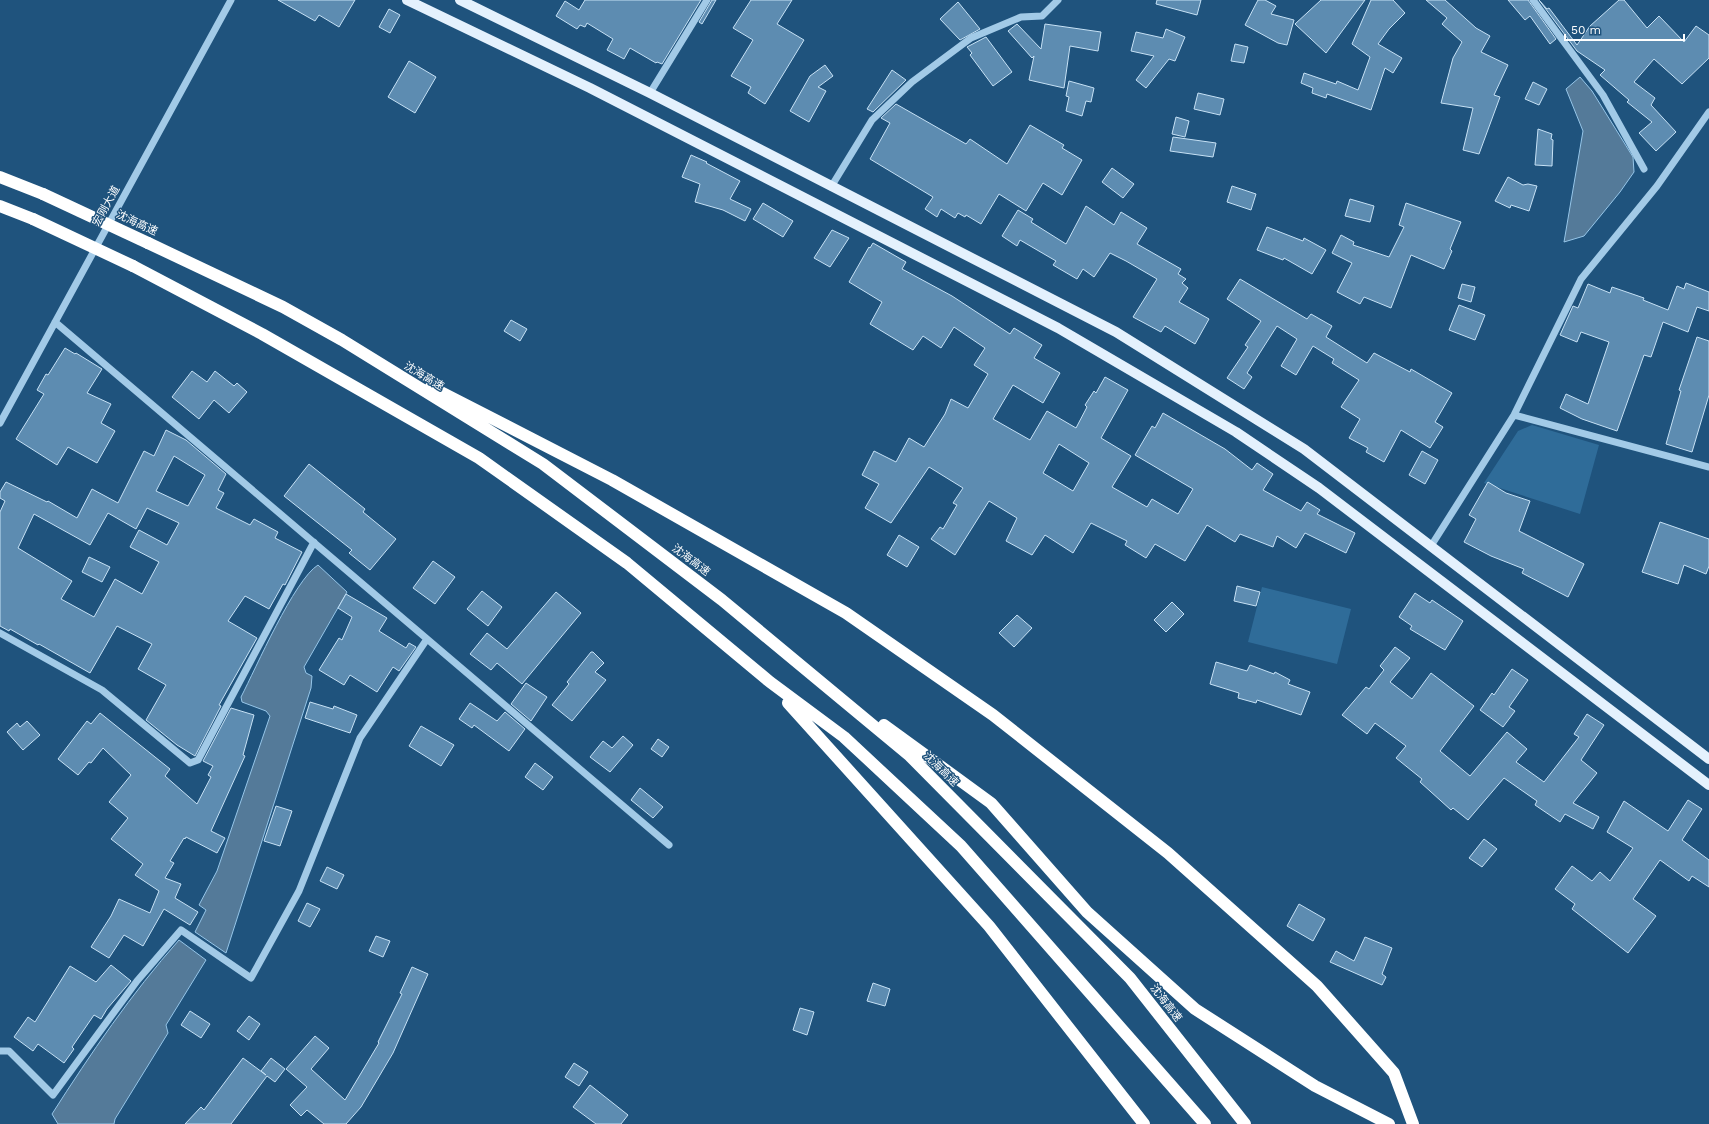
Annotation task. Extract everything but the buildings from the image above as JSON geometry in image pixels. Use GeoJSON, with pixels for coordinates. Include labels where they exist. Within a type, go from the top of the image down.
{"type":"FeatureCollection","features":[{"type":"Feature","properties":{"kind":"highway","name":"沈海高速"},"geometry":{"type":"LineString","coordinates":[[0,177],[44,194],[283,307],[342,340],[543,464],[722,600],[910,756],[1130,978],[1245,1124]]}},
{"type":"Feature","properties":{"kind":"highway"},"geometry":{"type":"LineString","coordinates":[[0,206],[33,219],[133,266],[262,334],[479,458],[627,563],[770,682],[844,737],[961,846],[1205,1124]]}},
{"type":"Feature","properties":{"kind":"highway"},"geometry":{"type":"LineString","coordinates":[[342,340],[612,480],[840,609],[993,715],[1168,853],[1317,986],[1394,1073],[1413,1124]]}},
{"type":"Feature","properties":{"kind":"highway"},"geometry":{"type":"LineString","coordinates":[[792,658],[991,803],[1087,912],[1195,1009],[1315,1086],[1389,1124]]}},
{"type":"Feature","properties":{"kind":"highway"},"geometry":{"type":"LineString","coordinates":[[770,682],[989,926],[1144,1124]]}},
{"type":"Feature","properties":{"kind":"main road"},"geometry":{"type":"LineString","coordinates":[[407,0],[590,88],[1058,328],[1236,432],[1319,488],[1709,785]]}},
{"type":"Feature","properties":{"kind":"main road"},"geometry":{"type":"LineString","coordinates":[[460,0],[650,93],[1116,332],[1304,449],[1709,759]]}},
{"type":"Feature","properties":{"kind":"street","name":"宏刚大道"},"geometry":{"type":"LineString","coordinates":[[0,423],[231,0]]}},
{"type":"Feature","properties":{"kind":"street"},"geometry":{"type":"LineString","coordinates":[[650,93],[707,0]]}},
{"type":"Feature","properties":{"kind":"street"},"geometry":{"type":"LineString","coordinates":[[831,187],[872,120],[912,82],[971,38],[1021,17],[1042,16],[1058,0]]}},
{"type":"Feature","properties":{"kind":"street"},"geometry":{"type":"LineString","coordinates":[[1533,0],[1603,95],[1644,169]]}},
{"type":"Feature","properties":{"kind":"street"},"geometry":{"type":"LineString","coordinates":[[1431,546],[1514,415],[1581,279],[1657,186],[1708,114]]}},
{"type":"Feature","properties":{"kind":"street"},"geometry":{"type":"LineString","coordinates":[[55,322],[669,845]]}},
{"type":"Feature","properties":{"kind":"street"},"geometry":{"type":"LineString","coordinates":[[1514,415],[1709,468]]}},
{"type":"Feature","properties":{"kind":"street"},"geometry":{"type":"LineString","coordinates":[[0,633],[102,690],[190,763],[198,760],[314,542]]}},
{"type":"Feature","properties":{"kind":"street"},"geometry":{"type":"LineString","coordinates":[[0,1051],[9,1051],[53,1094],[137,981],[181,930],[251,978],[298,891],[360,738],[427,639]]}},
{"type":"Feature","properties":{"kind":"shaded area"},"geometry":{"type":"Polygon","coordinates":[[[1580,77],[1592,91],[1633,157],[1634,172],[1620,192],[1584,236],[1564,242],[1583,131],[1566,89],[1580,77]]]}},
{"type":"Feature","properties":{"kind":"shaded area"},"geometry":{"type":"Polygon","coordinates":[[[1532,425],[1599,445],[1580,514],[1484,483],[1518,431],[1532,425]]]}},
{"type":"Feature","properties":{"kind":"shaded area"},"geometry":{"type":"Polygon","coordinates":[[[318,565],[347,592],[304,667],[306,673],[312,676],[311,688],[226,953],[195,932],[206,910],[199,905],[217,871],[270,716],[266,711],[242,702],[241,697],[287,606],[308,574],[318,565]]]}},
{"type":"Feature","properties":{"kind":"shaded area"},"geometry":{"type":"Polygon","coordinates":[[[1262,587],[1351,609],[1337,664],[1248,642],[1262,587]]]}},
{"type":"Feature","properties":{"kind":"shaded area"},"geometry":{"type":"Polygon","coordinates":[[[179,940],[206,960],[166,1025],[168,1033],[115,1119],[114,1124],[58,1124],[52,1114],[67,1091],[97,1046],[144,981],[179,940]]]}}]}
